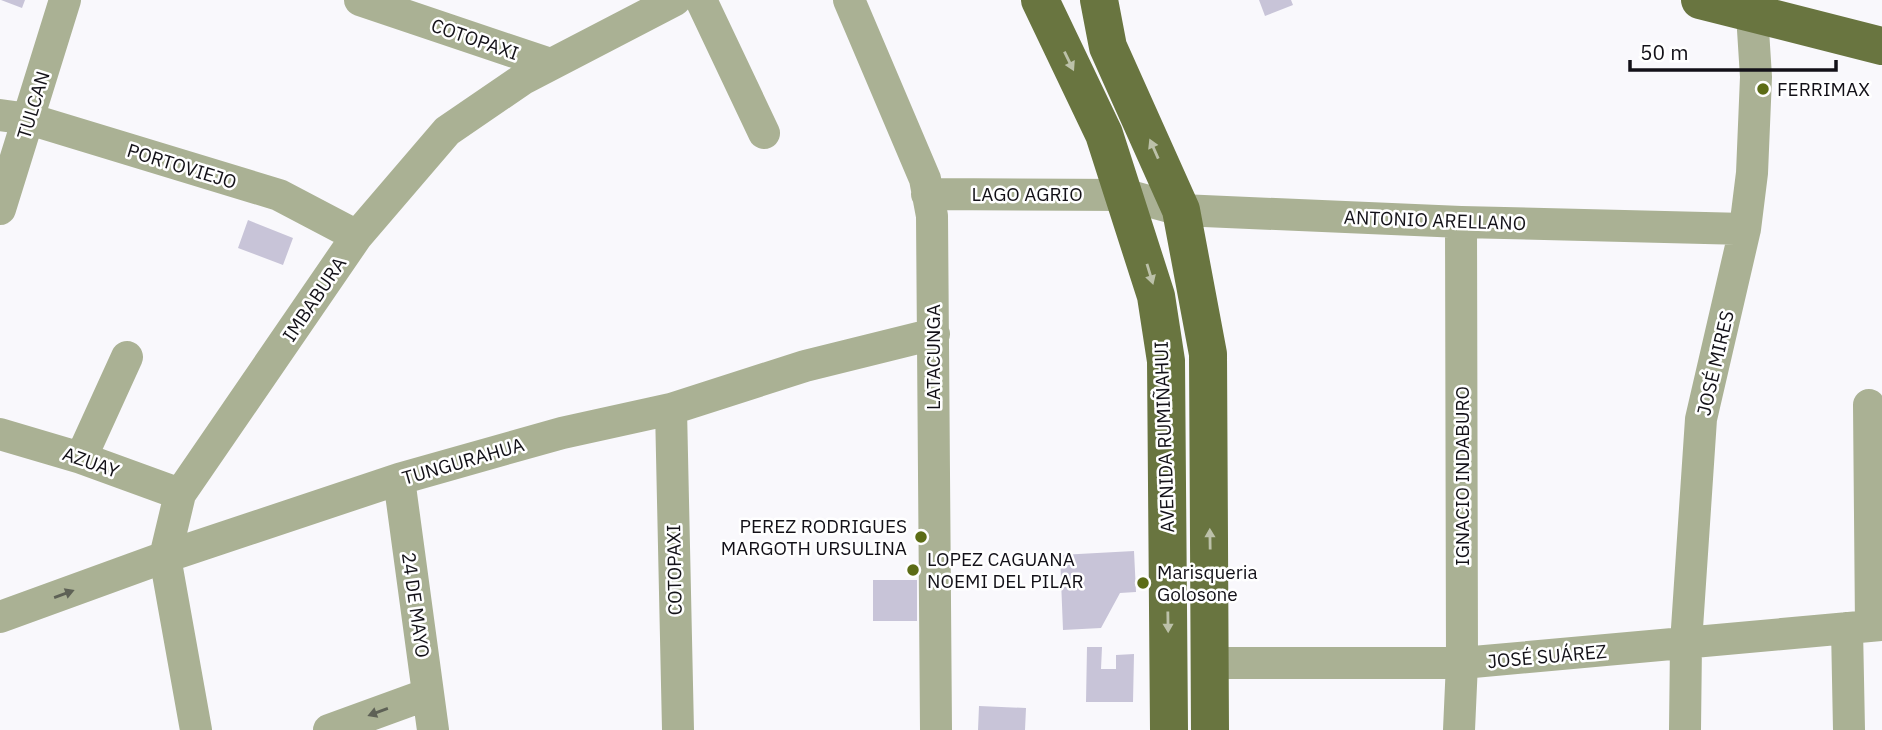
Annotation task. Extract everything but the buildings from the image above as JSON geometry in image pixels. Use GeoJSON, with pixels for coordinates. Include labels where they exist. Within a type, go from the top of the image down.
{"type":"FeatureCollection","features":[{"type":"Feature","properties":{"kind":"main road","name":"AVENIDA RUMIÑAHUI"},"geometry":{"type":"LineString","coordinates":[[1040,0],[1104,134],[1126,195],[1156,296],[1166,361],[1169,730]]}},
{"type":"Feature","properties":{"kind":"main road"},"geometry":{"type":"LineString","coordinates":[[1099,0],[1108,47],[1181,210],[1208,355],[1212,663],[1210,730]]}},
{"type":"Feature","properties":{"kind":"main road"},"geometry":{"type":"LineString","coordinates":[[1700,0],[1755,7],[1882,46]]}},
{"type":"Feature","properties":{"kind":"street","name":"TULCAN"},"geometry":{"type":"LineString","coordinates":[[0,209],[15,117],[65,0]]}},
{"type":"Feature","properties":{"kind":"street","name":"COTOPAXI"},"geometry":{"type":"LineString","coordinates":[[360,0],[550,64]]}},
{"type":"Feature","properties":{"kind":"street","name":"IMBABURA"},"geometry":{"type":"LineString","coordinates":[[196,730],[165,557],[180,494],[357,236],[447,131],[550,64],[675,0]]}},
{"type":"Feature","properties":{"kind":"street"},"geometry":{"type":"LineString","coordinates":[[701,0],[765,133]]}},
{"type":"Feature","properties":{"kind":"street","name":"LATACUNGA"},"geometry":{"type":"LineString","coordinates":[[849,0],[925,179],[932,216],[936,730]]}},
{"type":"Feature","properties":{"kind":"street","name":"JOSÉ MIRES"},"geometry":{"type":"LineString","coordinates":[[1685,730],[1686,643],[1701,419],[1745,229],[1755,132],[1755,7]]}},
{"type":"Feature","properties":{"kind":"street","name":"PORTOVIEJO"},"geometry":{"type":"LineString","coordinates":[[15,117],[279,195],[357,236]]}},
{"type":"Feature","properties":{"kind":"street","name":"LAGO AGRIO"},"geometry":{"type":"LineString","coordinates":[[928,194],[1126,195]]}},
{"type":"Feature","properties":{"kind":"street","name":"ANTONIO ARELLANO"},"geometry":{"type":"LineString","coordinates":[[1126,195],[1181,210],[1461,222],[1745,229]]}},
{"type":"Feature","properties":{"kind":"street","name":"IGNACIO INDABURO"},"geometry":{"type":"LineString","coordinates":[[1459,730],[1462,663],[1461,222]]}},
{"type":"Feature","properties":{"kind":"street","name":"TUNGURAHUA"},"geometry":{"type":"LineString","coordinates":[[0,617],[165,557],[399,479],[562,433],[671,409],[805,366],[934,334]]}},
{"type":"Feature","properties":{"kind":"street"},"geometry":{"type":"LineString","coordinates":[[81,458],[127,357]]}},
{"type":"Feature","properties":{"kind":"street"},"geometry":{"type":"LineString","coordinates":[[1849,730],[1867,626],[1869,405]]}},
{"type":"Feature","properties":{"kind":"street","name":"COTOPAXI"},"geometry":{"type":"LineString","coordinates":[[671,409],[678,730]]}},
{"type":"Feature","properties":{"kind":"street","name":"AZUAY"},"geometry":{"type":"LineString","coordinates":[[0,434],[81,458],[180,494]]}},
{"type":"Feature","properties":{"kind":"street","name":"24 DE MAYO"},"geometry":{"type":"LineString","coordinates":[[399,479],[433,730]]}},
{"type":"Feature","properties":{"kind":"street","name":"JOSÉ SUÁREZ"},"geometry":{"type":"LineString","coordinates":[[1212,663],[1462,663],[1867,626]]}},
{"type":"Feature","properties":{"kind":"street"},"geometry":{"type":"LineString","coordinates":[[329,730],[428,694]]}},
{"type":"Feature","properties":{"kind":"place","name":"FERRIMAX"},"geometry":{"type":"Point","coordinates":[1763,89]}},
{"type":"Feature","properties":{"kind":"place","name":"PEREZ RODRIGUES MARGOTH URSULINA"},"geometry":{"type":"Point","coordinates":[921,537]}},
{"type":"Feature","properties":{"kind":"place","name":"LOPEZ CAGUANA NOEMI DEL PILAR"},"geometry":{"type":"Point","coordinates":[913,570]}},
{"type":"Feature","properties":{"kind":"place","name":"Marisqueria Golosone"},"geometry":{"type":"Point","coordinates":[1143,583]}}]}
